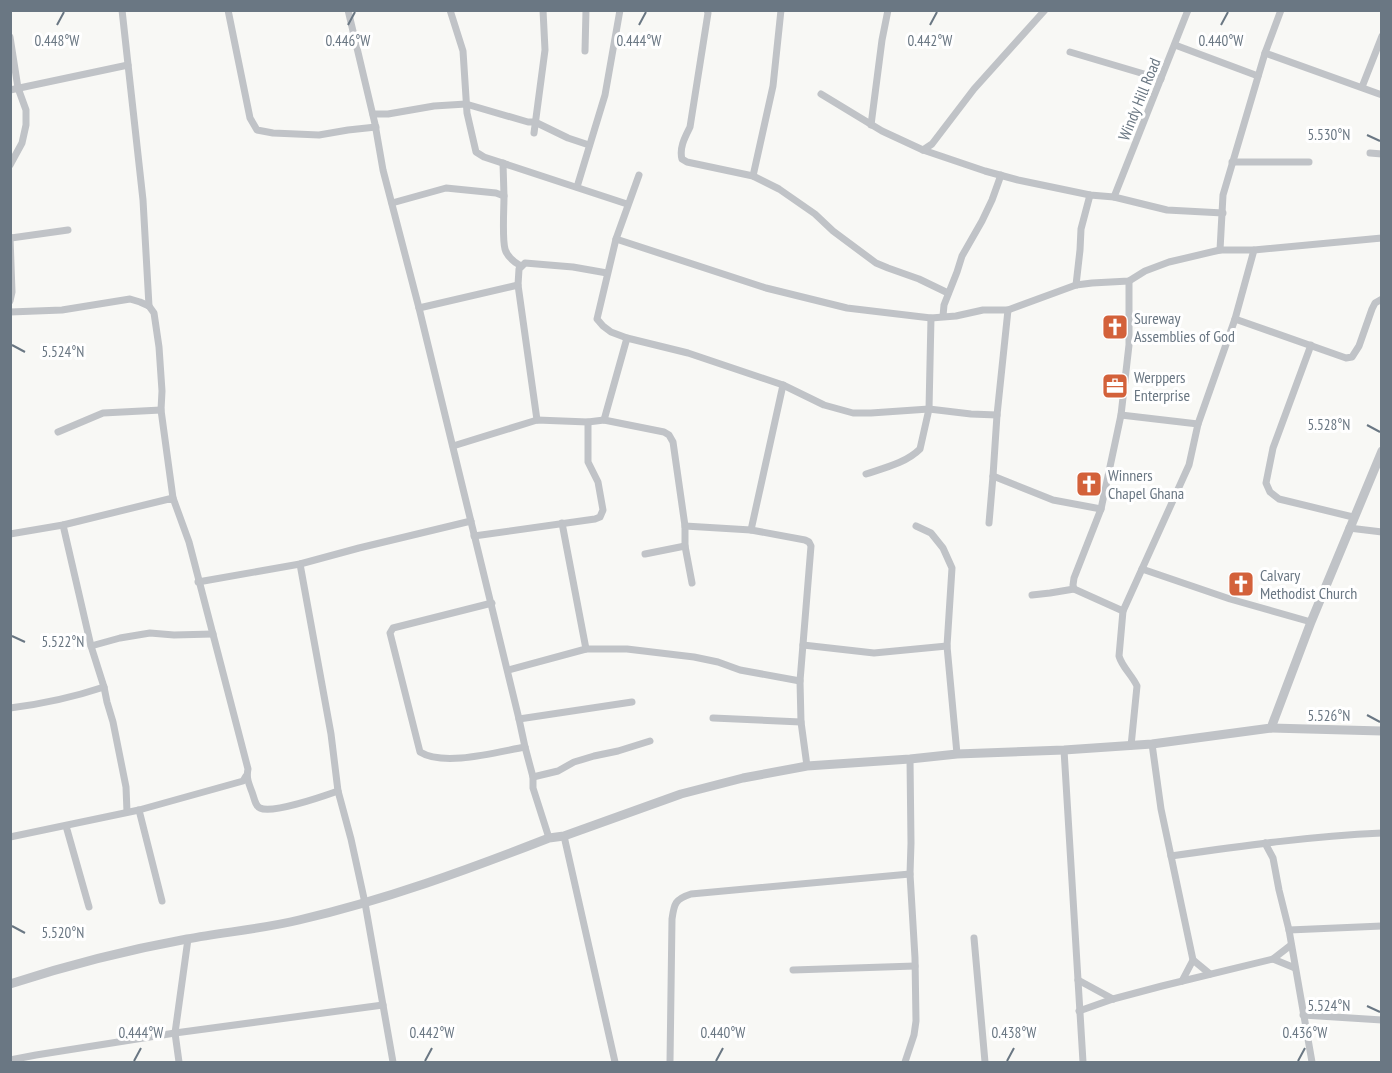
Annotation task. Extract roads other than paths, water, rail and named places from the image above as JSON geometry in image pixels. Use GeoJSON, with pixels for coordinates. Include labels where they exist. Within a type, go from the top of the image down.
{"type":"FeatureCollection","features":[{"type":"Feature","properties":{"kind":"street"},"geometry":{"type":"LineString","coordinates":[[122,10],[143,200],[148,306]]}},
{"type":"Feature","properties":{"kind":"street"},"geometry":{"type":"LineString","coordinates":[[228,10],[250,117],[257,130],[319,135],[376,128]]}},
{"type":"Feature","properties":{"kind":"street"},"geometry":{"type":"LineString","coordinates":[[348,10],[376,128],[382,170],[419,308],[492,603],[533,777],[533,788],[549,838]]}},
{"type":"Feature","properties":{"kind":"street"},"geometry":{"type":"LineString","coordinates":[[450,10],[463,51],[466,104],[476,152],[484,157],[627,204]]}},
{"type":"Feature","properties":{"kind":"street"},"geometry":{"type":"LineString","coordinates":[[534,133],[545,50],[543,10]]}},
{"type":"Feature","properties":{"kind":"street"},"geometry":{"type":"LineString","coordinates":[[585,51],[586,10]]}},
{"type":"Feature","properties":{"kind":"street"},"geometry":{"type":"LineString","coordinates":[[577,187],[605,95],[620,10]]}},
{"type":"Feature","properties":{"kind":"street"},"geometry":{"type":"LineString","coordinates":[[707,10],[690,128],[684,140],[682,159],[753,176],[779,189],[800,202],[833,231],[876,263],[948,293]]}},
{"type":"Feature","properties":{"kind":"street"},"geometry":{"type":"LineString","coordinates":[[753,176],[773,86],[781,10]]}},
{"type":"Feature","properties":{"kind":"street"},"geometry":{"type":"LineString","coordinates":[[871,125],[888,10]]}},
{"type":"Feature","properties":{"kind":"street"},"geometry":{"type":"LineString","coordinates":[[923,150],[932,144],[974,89],[1045,10]]}},
{"type":"Feature","properties":{"kind":"street","name":"Windy Hill Road"},"geometry":{"type":"LineString","coordinates":[[1114,197],[1188,10]]}},
{"type":"Feature","properties":{"kind":"street"},"geometry":{"type":"LineString","coordinates":[[1220,250],[1223,195],[1265,53],[1281,10]]}},
{"type":"Feature","properties":{"kind":"street"},"geometry":{"type":"LineString","coordinates":[[1362,87],[1382,36]]}},
{"type":"Feature","properties":{"kind":"street"},"geometry":{"type":"LineString","coordinates":[[10,37],[14,89],[26,110],[26,125],[22,143],[10,165]]}},
{"type":"Feature","properties":{"kind":"street"},"geometry":{"type":"LineString","coordinates":[[1175,45],[1258,76]]}},
{"type":"Feature","properties":{"kind":"street"},"geometry":{"type":"LineString","coordinates":[[1070,52],[1161,79]]}},
{"type":"Feature","properties":{"kind":"street"},"geometry":{"type":"LineString","coordinates":[[1265,53],[1382,95]]}},
{"type":"Feature","properties":{"kind":"street"},"geometry":{"type":"LineString","coordinates":[[14,89],[128,65]]}},
{"type":"Feature","properties":{"kind":"street"},"geometry":{"type":"LineString","coordinates":[[821,94],[871,125],[923,150],[1001,175],[1167,210],[1223,213]]}},
{"type":"Feature","properties":{"kind":"street"},"geometry":{"type":"LineString","coordinates":[[373,114],[466,104],[535,122],[589,145]]}},
{"type":"Feature","properties":{"kind":"street"},"geometry":{"type":"LineString","coordinates":[[1370,153],[1382,154]]}},
{"type":"Feature","properties":{"kind":"street"},"geometry":{"type":"LineString","coordinates":[[1232,162],[1309,162]]}},
{"type":"Feature","properties":{"kind":"street"},"geometry":{"type":"LineString","coordinates":[[503,163],[504,247],[509,257],[521,266]]}},
{"type":"Feature","properties":{"kind":"street"},"geometry":{"type":"LineString","coordinates":[[639,175],[616,239],[597,318],[611,332],[688,353],[783,385],[824,405],[853,413],[929,409],[997,415]]}},
{"type":"Feature","properties":{"kind":"street"},"geometry":{"type":"LineString","coordinates":[[944,316],[944,305],[962,256],[982,221],[1001,175]]}},
{"type":"Feature","properties":{"kind":"street"},"geometry":{"type":"LineString","coordinates":[[392,203],[446,188],[504,196]]}},
{"type":"Feature","properties":{"kind":"street"},"geometry":{"type":"LineString","coordinates":[[1076,285],[1081,229],[1090,195]]}},
{"type":"Feature","properties":{"kind":"street"},"geometry":{"type":"LineString","coordinates":[[10,301],[12,292],[10,238],[68,230]]}},
{"type":"Feature","properties":{"kind":"street"},"geometry":{"type":"LineString","coordinates":[[616,239],[766,288],[847,308],[931,318],[956,316],[983,310],[1008,310],[1076,285],[1129,281],[1145,271],[1169,262],[1220,250],[1254,250],[1382,238]]}},
{"type":"Feature","properties":{"kind":"street"},"geometry":{"type":"LineString","coordinates":[[1131,746],[1137,686],[1119,656],[1123,611],[1189,465],[1198,424],[1235,319],[1254,250]]}},
{"type":"Feature","properties":{"kind":"street"},"geometry":{"type":"LineString","coordinates":[[537,420],[518,285],[519,269],[525,263],[573,267],[607,273]]}},
{"type":"Feature","properties":{"kind":"street"},"geometry":{"type":"LineString","coordinates":[[1074,589],[1074,578],[1101,509],[1121,415],[1129,345],[1129,281]]}},
{"type":"Feature","properties":{"kind":"street"},"geometry":{"type":"LineString","coordinates":[[419,308],[518,285]]}},
{"type":"Feature","properties":{"kind":"street"},"geometry":{"type":"LineString","coordinates":[[10,312],[62,310],[130,299],[148,306],[154,313],[159,347],[161,410],[173,498],[189,542],[248,770],[243,781],[139,810],[10,837]]}},
{"type":"Feature","properties":{"kind":"street"},"geometry":{"type":"LineString","coordinates":[[1235,319],[1346,357],[1352,357],[1359,346],[1375,303],[1382,299]]}},
{"type":"Feature","properties":{"kind":"street"},"geometry":{"type":"LineString","coordinates":[[989,523],[1008,310]]}},
{"type":"Feature","properties":{"kind":"street"},"geometry":{"type":"LineString","coordinates":[[866,474],[904,460],[920,449],[929,409],[931,318]]}},
{"type":"Feature","properties":{"kind":"street"},"geometry":{"type":"LineString","coordinates":[[603,420],[627,338]]}},
{"type":"Feature","properties":{"kind":"street"},"geometry":{"type":"LineString","coordinates":[[1311,345],[1272,448],[1266,483],[1270,492],[1279,500],[1353,517]]}},
{"type":"Feature","properties":{"kind":"street"},"geometry":{"type":"LineString","coordinates":[[751,530],[783,385]]}},
{"type":"Feature","properties":{"kind":"street"},"geometry":{"type":"LineString","coordinates":[[58,432],[103,413],[161,410]]}},
{"type":"Feature","properties":{"kind":"street"},"geometry":{"type":"LineString","coordinates":[[1121,415],[1198,424]]}},
{"type":"Feature","properties":{"kind":"street"},"geometry":{"type":"LineString","coordinates":[[453,446],[537,420],[588,422],[603,420],[664,432],[673,442],[685,526],[685,546],[692,583]]}},
{"type":"Feature","properties":{"kind":"street"},"geometry":{"type":"LineString","coordinates":[[474,536],[600,517],[603,510],[598,482],[588,462],[588,422]]}},
{"type":"Feature","properties":{"kind":"street"},"geometry":{"type":"LineString","coordinates":[[1271,728],[1353,517],[1382,451]]}},
{"type":"Feature","properties":{"kind":"street"},"geometry":{"type":"LineString","coordinates":[[993,476],[1053,500],[1101,509]]}},
{"type":"Feature","properties":{"kind":"street"},"geometry":{"type":"LineString","coordinates":[[10,534],[63,525],[173,498]]}},
{"type":"Feature","properties":{"kind":"street"},"geometry":{"type":"LineString","coordinates":[[198,582],[300,564],[471,521]]}},
{"type":"Feature","properties":{"kind":"street"},"geometry":{"type":"LineString","coordinates":[[562,523],[586,649]]}},
{"type":"Feature","properties":{"kind":"street"},"geometry":{"type":"LineString","coordinates":[[63,525],[91,646],[104,687],[126,787],[127,812]]}},
{"type":"Feature","properties":{"kind":"street"},"geometry":{"type":"LineString","coordinates":[[685,526],[751,530],[809,542],[811,546],[800,681],[801,722],[807,766]]}},
{"type":"Feature","properties":{"kind":"street"},"geometry":{"type":"LineString","coordinates":[[916,526],[931,533],[943,548],[952,568],[947,646],[957,754]]}},
{"type":"Feature","properties":{"kind":"street"},"geometry":{"type":"LineString","coordinates":[[1349,528],[1382,532]]}},
{"type":"Feature","properties":{"kind":"street"},"geometry":{"type":"LineString","coordinates":[[645,554],[685,546]]}},
{"type":"Feature","properties":{"kind":"street"},"geometry":{"type":"LineString","coordinates":[[300,564],[331,734],[338,791],[365,903],[393,1062]]}},
{"type":"Feature","properties":{"kind":"street"},"geometry":{"type":"LineString","coordinates":[[1142,569],[1230,599],[1311,622]]}},
{"type":"Feature","properties":{"kind":"street"},"geometry":{"type":"LineString","coordinates":[[1032,595],[1074,589],[1123,611]]}},
{"type":"Feature","properties":{"kind":"street"},"geometry":{"type":"LineString","coordinates":[[492,603],[393,628],[390,633],[420,752],[429,758],[463,758],[525,747]]}},
{"type":"Feature","properties":{"kind":"street"},"geometry":{"type":"LineString","coordinates":[[91,646],[150,633],[213,634]]}},
{"type":"Feature","properties":{"kind":"street"},"geometry":{"type":"LineString","coordinates":[[803,645],[874,653],[947,646]]}},
{"type":"Feature","properties":{"kind":"street"},"geometry":{"type":"LineString","coordinates":[[508,670],[586,649],[627,650],[694,657],[740,670],[800,681]]}},
{"type":"Feature","properties":{"kind":"street"},"geometry":{"type":"LineString","coordinates":[[10,708],[79,696],[104,687]]}},
{"type":"Feature","properties":{"kind":"street"},"geometry":{"type":"LineString","coordinates":[[519,719],[632,702]]}},
{"type":"Feature","properties":{"kind":"street"},"geometry":{"type":"LineString","coordinates":[[714,718],[801,722]]}},
{"type":"Feature","properties":{"kind":"street"},"geometry":{"type":"LineString","coordinates":[[10,984],[114,955],[188,939],[275,925],[365,903],[454,875],[549,838],[564,836],[681,794],[743,778],[807,766],[957,754],[1131,746],[1271,728],[1382,730]]}},
{"type":"Feature","properties":{"kind":"street"},"geometry":{"type":"LineString","coordinates":[[533,777],[558,771],[574,762],[650,741]]}},
{"type":"Feature","properties":{"kind":"street"},"geometry":{"type":"LineString","coordinates":[[1152,744],[1161,809],[1193,960],[1210,974]]}},
{"type":"Feature","properties":{"kind":"street"},"geometry":{"type":"LineString","coordinates":[[1064,750],[1083,1062]]}},
{"type":"Feature","properties":{"kind":"street"},"geometry":{"type":"LineString","coordinates":[[905,1062],[916,1021],[910,874],[912,843],[910,759]]}},
{"type":"Feature","properties":{"kind":"street"},"geometry":{"type":"LineString","coordinates":[[246,776],[256,804],[267,810],[338,791]]}},
{"type":"Feature","properties":{"kind":"street"},"geometry":{"type":"LineString","coordinates":[[139,810],[162,902]]}},
{"type":"Feature","properties":{"kind":"street"},"geometry":{"type":"LineString","coordinates":[[66,826],[89,907]]}},
{"type":"Feature","properties":{"kind":"street"},"geometry":{"type":"LineString","coordinates":[[1171,856],[1335,835],[1382,833]]}},
{"type":"Feature","properties":{"kind":"street"},"geometry":{"type":"LineString","coordinates":[[564,836],[615,1062]]}},
{"type":"Feature","properties":{"kind":"street"},"geometry":{"type":"LineString","coordinates":[[1273,858],[1280,841]]}},
{"type":"Feature","properties":{"kind":"street"},"geometry":{"type":"LineString","coordinates":[[1265,843],[1273,858],[1289,930],[1312,1062]]}},
{"type":"Feature","properties":{"kind":"street"},"geometry":{"type":"LineString","coordinates":[[670,1062],[672,919],[674,905],[681,897],[759,887],[910,874]]}},
{"type":"Feature","properties":{"kind":"street"},"geometry":{"type":"LineString","coordinates":[[1289,930],[1382,926]]}},
{"type":"Feature","properties":{"kind":"street"},"geometry":{"type":"LineString","coordinates":[[974,938],[985,1062]]}},
{"type":"Feature","properties":{"kind":"street"},"geometry":{"type":"LineString","coordinates":[[179,1062],[175,1033],[188,939]]}},
{"type":"Feature","properties":{"kind":"street"},"geometry":{"type":"LineString","coordinates":[[1079,1011],[1113,999],[1273,959],[1291,945]]}},
{"type":"Feature","properties":{"kind":"street"},"geometry":{"type":"LineString","coordinates":[[1273,959],[1295,968]]}},
{"type":"Feature","properties":{"kind":"street"},"geometry":{"type":"LineString","coordinates":[[1182,981],[1193,960]]}},
{"type":"Feature","properties":{"kind":"street"},"geometry":{"type":"LineString","coordinates":[[793,970],[915,966]]}},
{"type":"Feature","properties":{"kind":"street"},"geometry":{"type":"LineString","coordinates":[[1078,980],[1113,999]]}},
{"type":"Feature","properties":{"kind":"street"},"geometry":{"type":"LineString","coordinates":[[10,1060],[175,1033],[382,1005]]}},
{"type":"Feature","properties":{"kind":"street"},"geometry":{"type":"LineString","coordinates":[[1303,1015],[1382,1020]]}},
{"type":"Feature","properties":{"kind":"place","name":"Sureway Assemblies of God"},"geometry":{"type":"Point","coordinates":[1115,327]}},
{"type":"Feature","properties":{"kind":"place","name":"Werppers Enterprise"},"geometry":{"type":"Point","coordinates":[1115,386]}},
{"type":"Feature","properties":{"kind":"place","name":"Winners Chapel Ghana"},"geometry":{"type":"Point","coordinates":[1089,484]}},
{"type":"Feature","properties":{"kind":"place","name":"Calvary Methodist Church"},"geometry":{"type":"Point","coordinates":[1241,584]}}]}
